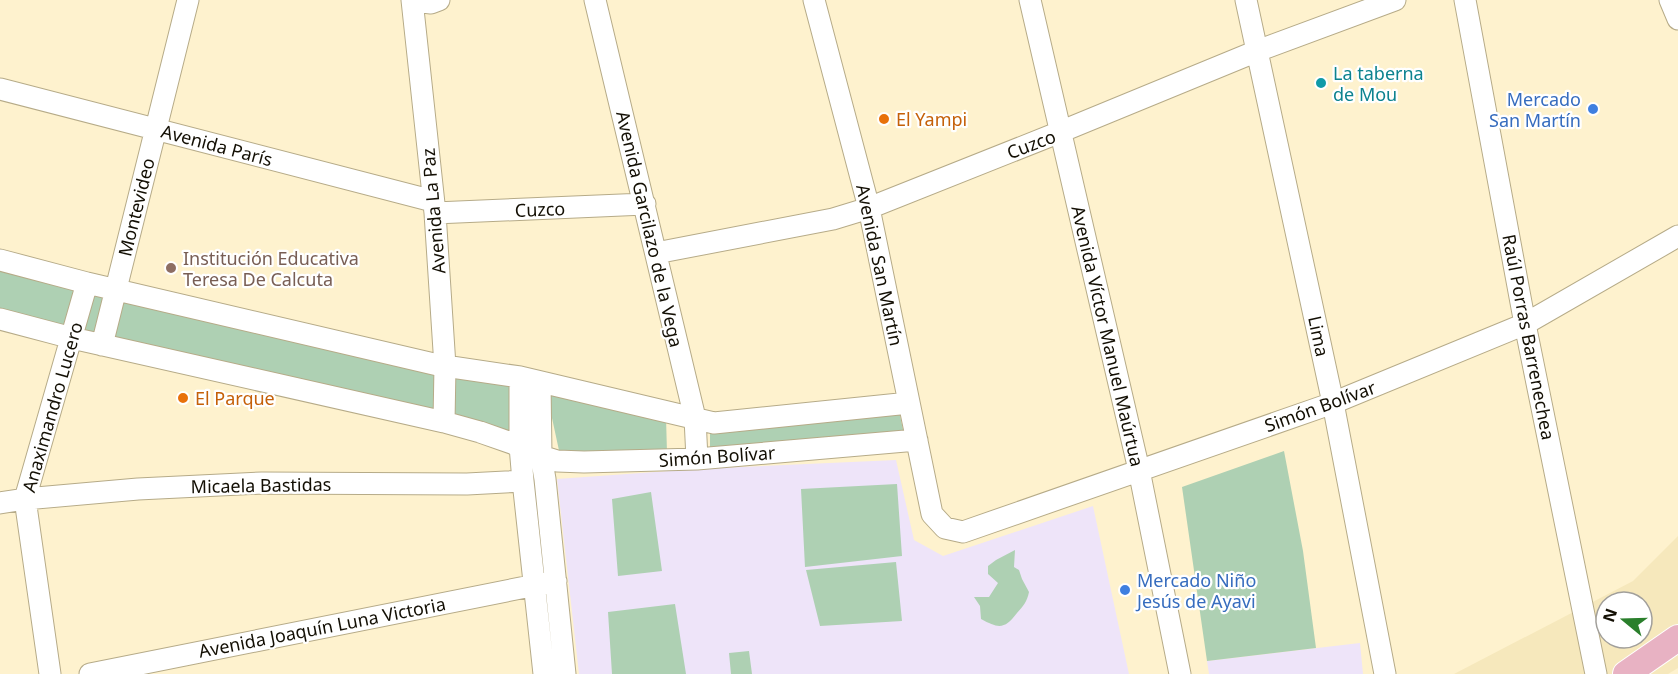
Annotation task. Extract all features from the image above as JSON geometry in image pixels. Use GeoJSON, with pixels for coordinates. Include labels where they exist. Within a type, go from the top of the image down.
{"type":"FeatureCollection","features":[{"type":"Feature","properties":{"kind":"main road"},"geometry":{"type":"LineString","coordinates":[[1626,674],[1678,638]]}},
{"type":"Feature","properties":{"kind":"street","name":"Montevideo"},"geometry":{"type":"LineString","coordinates":[[102,345],[188,0]]}},
{"type":"Feature","properties":{"kind":"street"},"geometry":{"type":"LineString","coordinates":[[413,0],[431,3],[439,0]]}},
{"type":"Feature","properties":{"kind":"street","name":"Avenida La Paz"},"geometry":{"type":"LineString","coordinates":[[413,0],[434,207],[445,366],[444,422]]}},
{"type":"Feature","properties":{"kind":"street","name":"Avenida Garcilazo de la Vega"},"geometry":{"type":"LineString","coordinates":[[596,0],[695,418],[697,459]]}},
{"type":"Feature","properties":{"kind":"street","name":"Avenida San Martín"},"geometry":{"type":"LineString","coordinates":[[814,0],[869,208],[932,514],[945,528]]}},
{"type":"Feature","properties":{"kind":"street","name":"Avenida Víctor Manuel Maúrtua"},"geometry":{"type":"LineString","coordinates":[[1030,0],[1139,470],[1180,674]]}},
{"type":"Feature","properties":{"kind":"street","name":"Lima"},"geometry":{"type":"LineString","coordinates":[[1246,0],[1333,403],[1385,674]]}},
{"type":"Feature","properties":{"kind":"street","name":"Cuzco"},"geometry":{"type":"LineString","coordinates":[[656,253],[833,219],[869,208],[1257,51],[1395,0]]}},
{"type":"Feature","properties":{"kind":"street","name":"Raúl Porras Barrenechea"},"geometry":{"type":"LineString","coordinates":[[1465,0],[1526,324],[1596,674]]}},
{"type":"Feature","properties":{"kind":"street"},"geometry":{"type":"LineString","coordinates":[[1670,0],[1678,20]]}},
{"type":"Feature","properties":{"kind":"street","name":"Avenida París"},"geometry":{"type":"LineString","coordinates":[[0,89],[156,129],[434,207]]}},
{"type":"Feature","properties":{"kind":"street","name":"Cuzco"},"geometry":{"type":"LineString","coordinates":[[434,207],[645,204]]}},
{"type":"Feature","properties":{"kind":"street","name":"Simón Bolívar"},"geometry":{"type":"LineString","coordinates":[[945,528],[963,532],[1333,403],[1526,324],[1678,236]]}},
{"type":"Feature","properties":{"kind":"street","name":"Simón Bolívar"},"geometry":{"type":"LineString","coordinates":[[0,260],[116,290],[445,366],[530,379],[714,423],[909,403]]}},
{"type":"Feature","properties":{"kind":"street","name":"Anaximandro Lucero"},"geometry":{"type":"LineString","coordinates":[[50,674],[25,499],[87,283]]}},
{"type":"Feature","properties":{"kind":"street","name":"Simón Bolívar"},"geometry":{"type":"LineString","coordinates":[[0,319],[102,345],[444,422],[520,446],[558,461],[697,459],[917,440]]}},
{"type":"Feature","properties":{"kind":"street"},"geometry":{"type":"LineString","coordinates":[[530,379],[520,446],[523,482],[565,674]]}},
{"type":"Feature","properties":{"kind":"street"},"geometry":{"type":"LineString","coordinates":[[530,379],[545,479],[544,674]]}},
{"type":"Feature","properties":{"kind":"street","name":"Micaela Bastidas"},"geometry":{"type":"LineString","coordinates":[[0,503],[138,489],[262,483],[523,482]]}},
{"type":"Feature","properties":{"kind":"street","name":"Avenida Joaquín Luna Victoria"},"geometry":{"type":"LineString","coordinates":[[90,674],[545,583]]}},
{"type":"Feature","properties":{"kind":"shaded area"},"geometry":{"type":"Polygon","coordinates":[[[896,460],[914,540],[943,556],[1093,506],[1129,674],[579,674],[557,479],[697,469],[896,460]]]}},
{"type":"Feature","properties":{"kind":"shaded area"},"geometry":{"type":"Polygon","coordinates":[[[1678,536],[1678,668],[1668,674],[1454,674],[1594,601],[1594,650],[1654,650],[1654,590],[1616,590],[1633,581],[1678,536]]]}},
{"type":"Feature","properties":{"kind":"shaded area"},"geometry":{"type":"Polygon","coordinates":[[[1360,643],[1363,674],[1209,674],[1207,661],[1360,643]]]}},
{"type":"Feature","properties":{"kind":"green space"},"geometry":{"type":"Polygon","coordinates":[[[0,256],[520,377],[520,446],[0,313],[0,256]]]}},
{"type":"Feature","properties":{"kind":"green space"},"geometry":{"type":"Polygon","coordinates":[[[547,395],[567,395],[666,417],[667,453],[560,455],[547,395]]]}},
{"type":"Feature","properties":{"kind":"green space"},"geometry":{"type":"Polygon","coordinates":[[[899,411],[904,434],[710,452],[710,434],[899,411]]]}},
{"type":"Feature","properties":{"kind":"green space"},"geometry":{"type":"Polygon","coordinates":[[[1284,451],[1303,551],[1316,648],[1207,661],[1182,487],[1284,451]]]}},
{"type":"Feature","properties":{"kind":"green space"},"geometry":{"type":"Polygon","coordinates":[[[897,484],[902,556],[805,567],[801,489],[897,484]]]}},
{"type":"Feature","properties":{"kind":"green space"},"geometry":{"type":"Polygon","coordinates":[[[651,492],[662,571],[618,576],[612,499],[651,492]]]}},
{"type":"Feature","properties":{"kind":"green space"},"geometry":{"type":"Polygon","coordinates":[[[1015,550],[1014,567],[1019,570],[1029,592],[1023,606],[1009,622],[1001,626],[993,625],[981,619],[980,606],[974,597],[989,597],[998,583],[988,574],[988,566],[1015,550]]]}},
{"type":"Feature","properties":{"kind":"green space"},"geometry":{"type":"Polygon","coordinates":[[[896,562],[902,621],[820,626],[806,570],[896,562]]]}},
{"type":"Feature","properties":{"kind":"green space"},"geometry":{"type":"Polygon","coordinates":[[[675,604],[686,674],[612,674],[608,612],[675,604]]]}},
{"type":"Feature","properties":{"kind":"green space"},"geometry":{"type":"Polygon","coordinates":[[[749,651],[752,674],[731,674],[729,653],[749,651]]]}},
{"type":"Feature","properties":{"kind":"place","name":"La taberna de Mou"},"geometry":{"type":"Point","coordinates":[1321,83]}},
{"type":"Feature","properties":{"kind":"place","name":"Mercado San Martín"},"geometry":{"type":"Point","coordinates":[1593,109]}},
{"type":"Feature","properties":{"kind":"place","name":"El Yampi"},"geometry":{"type":"Point","coordinates":[884,119]}},
{"type":"Feature","properties":{"kind":"place","name":"Institución Educativa Teresa De Calcuta"},"geometry":{"type":"Point","coordinates":[171,268]}},
{"type":"Feature","properties":{"kind":"place","name":"El Parque"},"geometry":{"type":"Point","coordinates":[183,398]}},
{"type":"Feature","properties":{"kind":"place","name":"Mercado Niño Jesús de Ayavi"},"geometry":{"type":"Point","coordinates":[1125,590]}}]}
